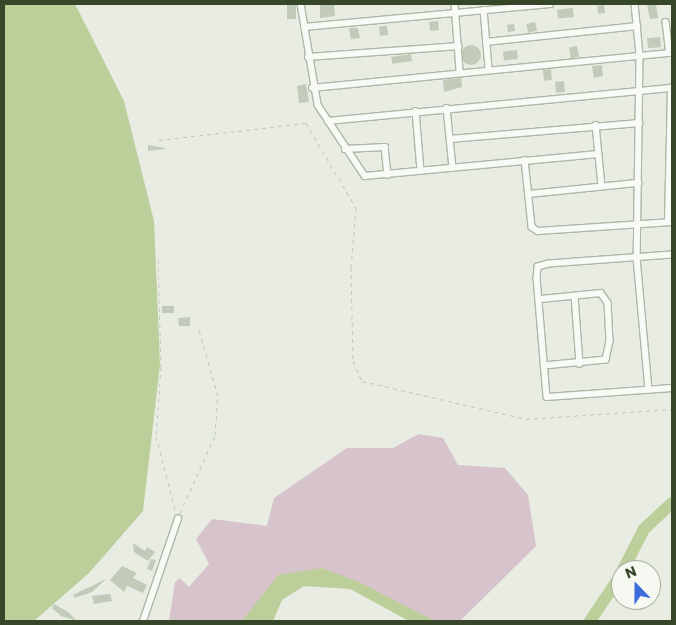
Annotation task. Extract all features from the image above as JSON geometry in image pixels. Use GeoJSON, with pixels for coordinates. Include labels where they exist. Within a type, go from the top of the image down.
{"type":"FeatureCollection","features":[{"type":"Feature","properties":{"kind":"street"},"geometry":{"type":"LineString","coordinates":[[302,4],[312,88],[328,121],[361,173],[388,174],[598,154]]}},
{"type":"Feature","properties":{"kind":"street"},"geometry":{"type":"LineString","coordinates":[[455,4],[460,71]]}},
{"type":"Feature","properties":{"kind":"street"},"geometry":{"type":"LineString","coordinates":[[304,27],[550,4]]}},
{"type":"Feature","properties":{"kind":"street"},"geometry":{"type":"LineString","coordinates":[[635,4],[640,55],[637,258],[648,389]]}},
{"type":"Feature","properties":{"kind":"street"},"geometry":{"type":"LineString","coordinates":[[484,10],[489,68]]}},
{"type":"Feature","properties":{"kind":"street"},"geometry":{"type":"LineString","coordinates":[[312,88],[489,68],[671,53],[666,22]]}},
{"type":"Feature","properties":{"kind":"street"},"geometry":{"type":"LineString","coordinates":[[486,42],[637,26]]}},
{"type":"Feature","properties":{"kind":"street"},"geometry":{"type":"LineString","coordinates":[[308,57],[459,46]]}},
{"type":"Feature","properties":{"kind":"street"},"geometry":{"type":"LineString","coordinates":[[328,121],[447,108],[671,88],[670,222],[538,231],[532,227],[525,160]]}},
{"type":"Feature","properties":{"kind":"street"},"geometry":{"type":"LineString","coordinates":[[447,108],[453,168]]}},
{"type":"Feature","properties":{"kind":"street"},"geometry":{"type":"LineString","coordinates":[[416,111],[421,171]]}},
{"type":"Feature","properties":{"kind":"street"},"geometry":{"type":"LineString","coordinates":[[450,139],[639,122]]}},
{"type":"Feature","properties":{"kind":"street"},"geometry":{"type":"LineString","coordinates":[[596,125],[602,186]]}},
{"type":"Feature","properties":{"kind":"street"},"geometry":{"type":"LineString","coordinates":[[345,149],[385,147],[388,174]]}},
{"type":"Feature","properties":{"kind":"street"},"geometry":{"type":"LineString","coordinates":[[529,194],[638,182]]}},
{"type":"Feature","properties":{"kind":"street"},"geometry":{"type":"LineString","coordinates":[[672,255],[542,266],[537,270],[541,299],[547,397],[672,388]]}},
{"type":"Feature","properties":{"kind":"street"},"geometry":{"type":"LineString","coordinates":[[541,299],[600,294],[608,303],[610,355],[603,362],[544,366]]}},
{"type":"Feature","properties":{"kind":"street"},"geometry":{"type":"LineString","coordinates":[[575,296],[580,364]]}},
{"type":"Feature","properties":{"kind":"street"},"geometry":{"type":"LineString","coordinates":[[143,621],[178,519]]}},
{"type":"Feature","properties":{"kind":"path"},"geometry":{"type":"LineString","coordinates":[[159,140],[306,123],[356,208],[351,267],[354,361],[362,381],[526,419],[672,409]]}},
{"type":"Feature","properties":{"kind":"path"},"geometry":{"type":"LineString","coordinates":[[158,260],[161,367],[156,436],[178,519]]}},
{"type":"Feature","properties":{"kind":"path"},"geometry":{"type":"LineString","coordinates":[[178,519],[215,435],[218,396],[199,330]]}},
{"type":"Feature","properties":{"kind":"shaded area"},"geometry":{"type":"Polygon","coordinates":[[[4,4],[75,4],[124,101],[154,221],[160,365],[143,511],[89,573],[34,621],[4,621],[4,4]]]}},
{"type":"Feature","properties":{"kind":"shaded area"},"geometry":{"type":"Polygon","coordinates":[[[419,434],[443,438],[458,465],[505,468],[528,495],[536,546],[460,621],[435,621],[322,568],[247,621],[169,621],[175,582],[180,578],[189,587],[209,564],[196,539],[212,519],[267,526],[274,498],[347,448],[393,448],[419,434]]]}},
{"type":"Feature","properties":{"kind":"shaded area"},"geometry":{"type":"Polygon","coordinates":[[[322,568],[359,582],[435,621],[409,621],[350,589],[304,586],[282,600],[273,621],[242,621],[278,575],[322,568]]]}},
{"type":"Feature","properties":{"kind":"building"},"geometry":{"type":"Polygon","coordinates":[[[287,4],[296,4],[296,19],[287,19],[287,4]]]}},
{"type":"Feature","properties":{"kind":"building"},"geometry":{"type":"Polygon","coordinates":[[[320,4],[334,4],[335,16],[320,18],[320,4]]]}},
{"type":"Feature","properties":{"kind":"building"},"geometry":{"type":"Polygon","coordinates":[[[647,4],[656,4],[658,18],[650,19],[647,4]]]}},
{"type":"Feature","properties":{"kind":"building"},"geometry":{"type":"Polygon","coordinates":[[[604,5],[605,13],[598,14],[597,6],[604,5]]]}},
{"type":"Feature","properties":{"kind":"building"},"geometry":{"type":"Polygon","coordinates":[[[573,8],[574,17],[558,19],[557,10],[573,8]]]}},
{"type":"Feature","properties":{"kind":"building"},"geometry":{"type":"Polygon","coordinates":[[[438,21],[439,30],[430,31],[429,22],[438,21]]]}},
{"type":"Feature","properties":{"kind":"building"},"geometry":{"type":"Polygon","coordinates":[[[535,22],[537,31],[528,33],[526,24],[535,22]]]}},
{"type":"Feature","properties":{"kind":"building"},"geometry":{"type":"Polygon","coordinates":[[[514,24],[515,31],[508,32],[507,25],[514,24]]]}},
{"type":"Feature","properties":{"kind":"building"},"geometry":{"type":"Polygon","coordinates":[[[387,26],[388,35],[380,36],[379,27],[387,26]]]}},
{"type":"Feature","properties":{"kind":"building"},"geometry":{"type":"Polygon","coordinates":[[[349,28],[358,28],[360,38],[351,39],[349,28]]]}},
{"type":"Feature","properties":{"kind":"building"},"geometry":{"type":"Polygon","coordinates":[[[660,37],[661,47],[648,48],[647,38],[660,37]]]}},
{"type":"Feature","properties":{"kind":"building"},"geometry":{"type":"Polygon","coordinates":[[[471,45],[478,48],[481,55],[478,62],[471,65],[464,62],[461,55],[464,48],[471,45]]]}},
{"type":"Feature","properties":{"kind":"building"},"geometry":{"type":"Polygon","coordinates":[[[577,46],[579,57],[571,58],[569,47],[577,46]]]}},
{"type":"Feature","properties":{"kind":"building"},"geometry":{"type":"Polygon","coordinates":[[[517,50],[518,59],[504,60],[503,51],[517,50]]]}},
{"type":"Feature","properties":{"kind":"building"},"geometry":{"type":"Polygon","coordinates":[[[411,54],[412,61],[392,64],[391,57],[411,54]]]}},
{"type":"Feature","properties":{"kind":"building"},"geometry":{"type":"Polygon","coordinates":[[[602,65],[603,76],[594,78],[592,66],[602,65]]]}},
{"type":"Feature","properties":{"kind":"building"},"geometry":{"type":"Polygon","coordinates":[[[551,69],[552,80],[544,81],[543,70],[551,69]]]}},
{"type":"Feature","properties":{"kind":"building"},"geometry":{"type":"Polygon","coordinates":[[[461,78],[462,87],[444,92],[443,80],[461,78]]]}},
{"type":"Feature","properties":{"kind":"building"},"geometry":{"type":"Polygon","coordinates":[[[564,81],[565,92],[556,93],[555,82],[564,81]]]}},
{"type":"Feature","properties":{"kind":"building"},"geometry":{"type":"Polygon","coordinates":[[[306,84],[309,102],[299,103],[297,86],[306,84]]]}},
{"type":"Feature","properties":{"kind":"building"},"geometry":{"type":"Polygon","coordinates":[[[148,145],[165,148],[165,149],[148,151],[148,145]]]}},
{"type":"Feature","properties":{"kind":"building"},"geometry":{"type":"Polygon","coordinates":[[[162,306],[174,306],[174,313],[162,313],[162,306]]]}},
{"type":"Feature","properties":{"kind":"building"},"geometry":{"type":"Polygon","coordinates":[[[190,317],[190,326],[179,326],[178,318],[190,317]]]}},
{"type":"Feature","properties":{"kind":"building"},"geometry":{"type":"Polygon","coordinates":[[[133,543],[145,551],[147,547],[155,552],[148,561],[134,552],[133,543]]]}},
{"type":"Feature","properties":{"kind":"building"},"geometry":{"type":"Polygon","coordinates":[[[151,559],[156,560],[152,571],[147,569],[151,559]]]}},
{"type":"Feature","properties":{"kind":"building"},"geometry":{"type":"Polygon","coordinates":[[[122,566],[137,573],[133,578],[147,585],[143,593],[127,586],[124,592],[110,580],[122,566]]]}},
{"type":"Feature","properties":{"kind":"building"},"geometry":{"type":"Polygon","coordinates":[[[106,579],[92,592],[75,598],[73,595],[106,579]]]}},
{"type":"Feature","properties":{"kind":"building"},"geometry":{"type":"Polygon","coordinates":[[[110,594],[112,601],[94,604],[92,596],[110,594]]]}},
{"type":"Feature","properties":{"kind":"building"},"geometry":{"type":"Polygon","coordinates":[[[54,604],[68,612],[77,621],[61,616],[52,608],[54,604]]]}},
{"type":"Feature","properties":{"kind":"waterway"},"geometry":{"type":"LineString","coordinates":[[628,560],[644,529],[672,503]]}},
{"type":"Feature","properties":{"kind":"waterway"},"geometry":{"type":"LineString","coordinates":[[590,621],[611,590]]}}]}
